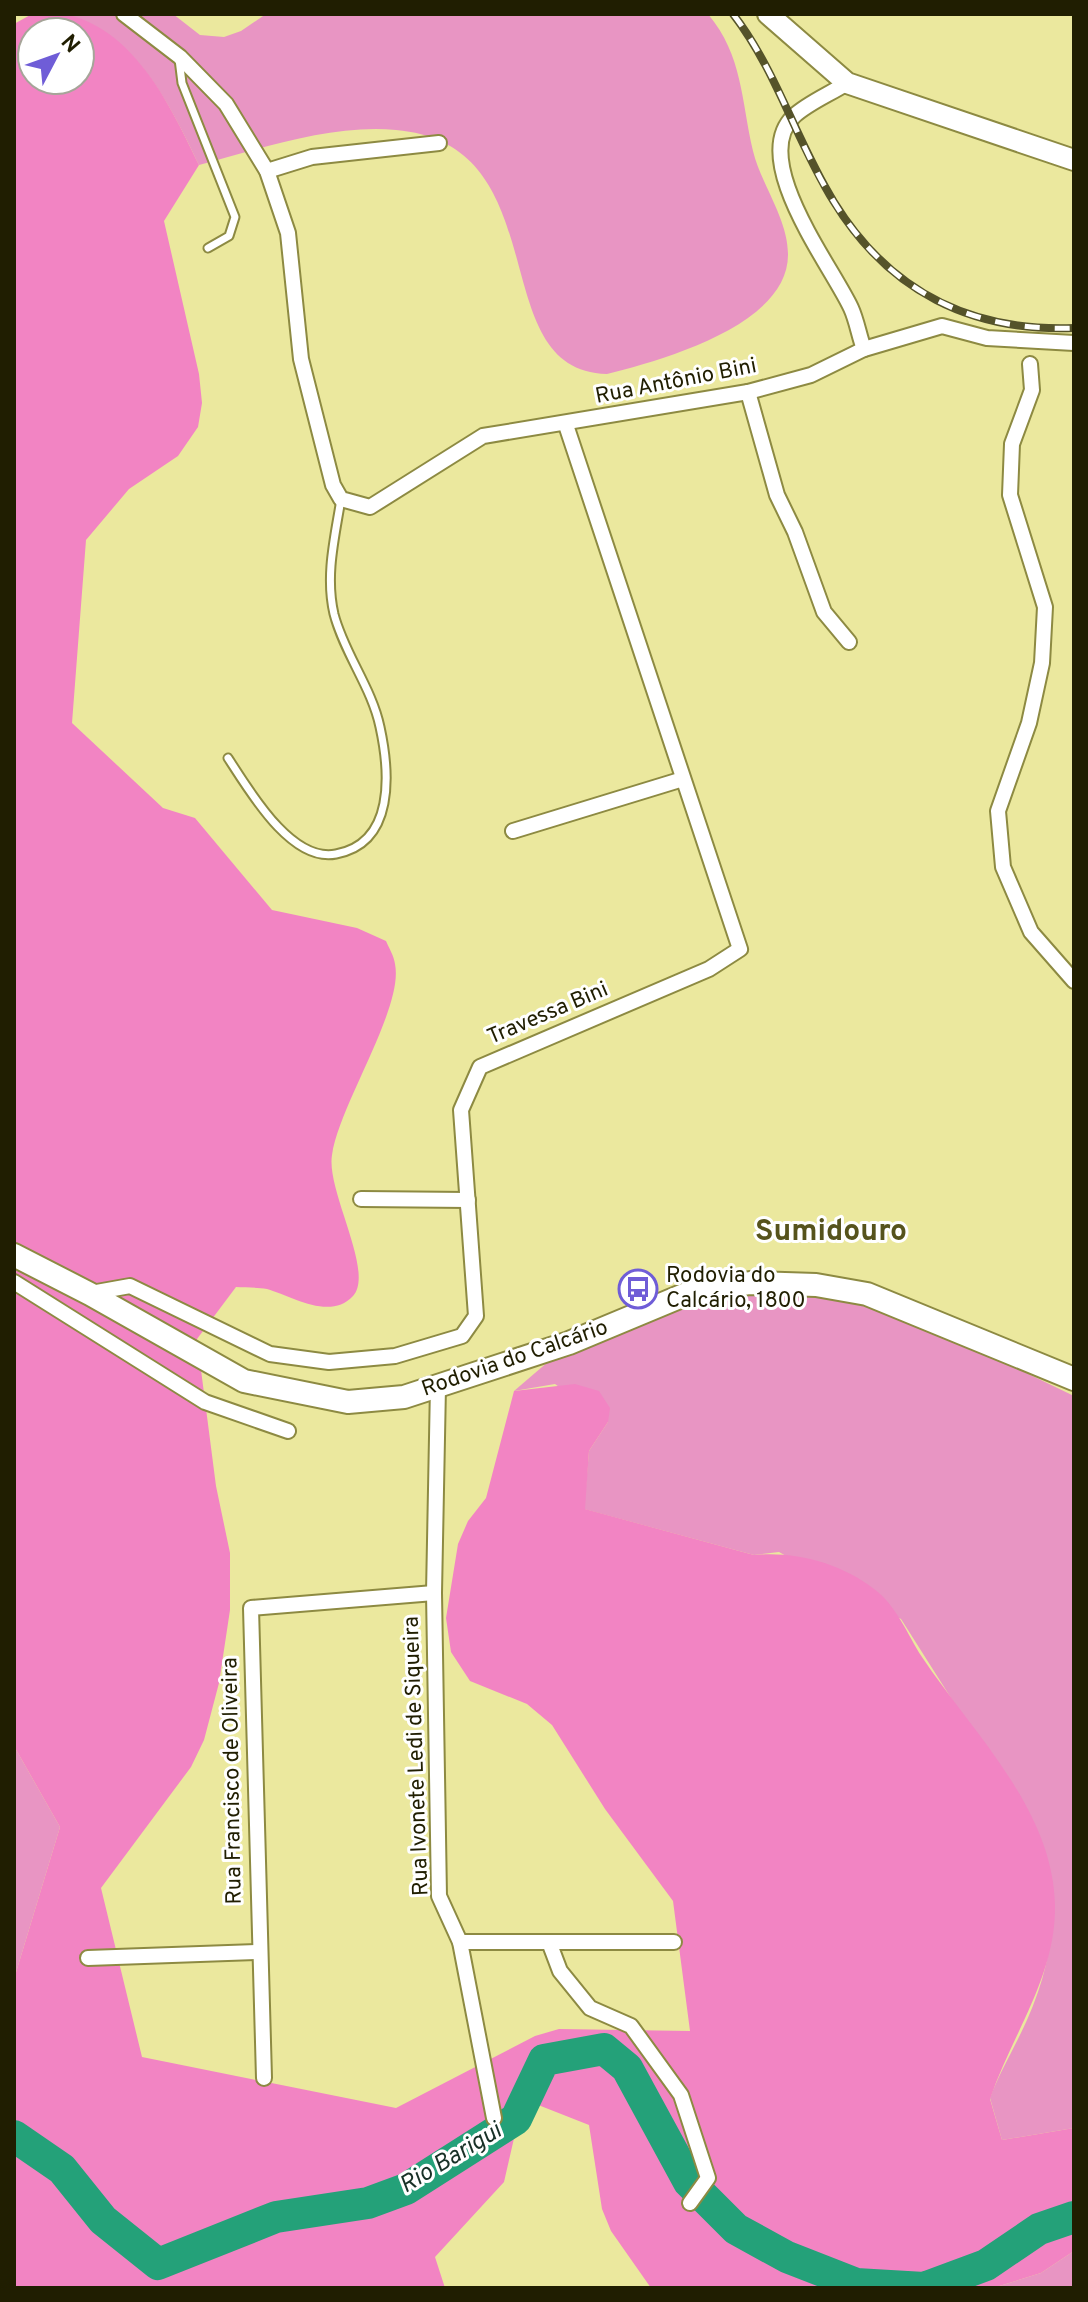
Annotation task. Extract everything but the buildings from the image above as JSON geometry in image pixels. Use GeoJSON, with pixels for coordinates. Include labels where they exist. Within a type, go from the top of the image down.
{"type":"FeatureCollection","features":[{"type":"Feature","properties":{"kind":"main road","name":"Rodovia do Calcário"},"geometry":{"type":"LineString","coordinates":[[14,1255],[244,1381],[348,1402],[404,1397],[569,1343],[689,1293],[750,1283],[816,1285],[867,1294],[1074,1379]]}},
{"type":"Feature","properties":{"kind":"street"},"geometry":{"type":"LineString","coordinates":[[124,14],[180,57],[226,104],[267,171],[288,233],[301,359],[333,485],[341,499]]}},
{"type":"Feature","properties":{"kind":"street"},"geometry":{"type":"LineString","coordinates":[[768,14],[847,83],[1074,160]]}},
{"type":"Feature","properties":{"kind":"street"},"geometry":{"type":"LineString","coordinates":[[847,83],[793,117],[784,132],[779,160],[788,193],[852,310],[864,349]]}},
{"type":"Feature","properties":{"kind":"street"},"geometry":{"type":"LineString","coordinates":[[267,171],[312,157],[439,143]]}},
{"type":"Feature","properties":{"kind":"street","name":"Rua Antônio Bini"},"geometry":{"type":"LineString","coordinates":[[341,499],[370,507],[483,436],[566,425],[748,392],[811,375],[864,349],[942,326],[987,338],[1029,343],[1074,343]]}},
{"type":"Feature","properties":{"kind":"street"},"geometry":{"type":"LineString","coordinates":[[1030,364],[1032,390],[1012,444],[1010,495],[1045,607],[1042,663],[1029,723],[998,811],[1003,867],[1031,932],[1074,981]]}},
{"type":"Feature","properties":{"kind":"street"},"geometry":{"type":"LineString","coordinates":[[748,392],[777,495],[795,532],[824,612],[849,642]]}},
{"type":"Feature","properties":{"kind":"street","name":"Travessa Bini"},"geometry":{"type":"LineString","coordinates":[[90,1294],[130,1286],[270,1354],[329,1362],[395,1356],[462,1336],[476,1316],[461,1110],[480,1067],[709,969],[740,949],[566,425]]}},
{"type":"Feature","properties":{"kind":"street"},"geometry":{"type":"LineString","coordinates":[[513,831],[683,779]]}},
{"type":"Feature","properties":{"kind":"street"},"geometry":{"type":"LineString","coordinates":[[361,1199],[468,1200]]}},
{"type":"Feature","properties":{"kind":"street"},"geometry":{"type":"LineString","coordinates":[[14,1282],[205,1402],[288,1431]]}},
{"type":"Feature","properties":{"kind":"street","name":"Rua Ivonete Ledi de Siqueira"},"geometry":{"type":"LineString","coordinates":[[438,1386],[434,1593],[439,1896],[460,1942],[494,2118]]}},
{"type":"Feature","properties":{"kind":"street","name":"Rua Francisco de Oliveira"},"geometry":{"type":"LineString","coordinates":[[264,2078],[251,1608],[434,1593]]}},
{"type":"Feature","properties":{"kind":"street"},"geometry":{"type":"LineString","coordinates":[[460,1942],[674,1942]]}},
{"type":"Feature","properties":{"kind":"street"},"geometry":{"type":"LineString","coordinates":[[549,1942],[560,1971],[590,2008],[631,2026],[681,2095],[708,2178],[690,2203]]}},
{"type":"Feature","properties":{"kind":"street"},"geometry":{"type":"LineString","coordinates":[[88,1958],[259,1952]]}},
{"type":"Feature","properties":{"kind":"lane"},"geometry":{"type":"LineString","coordinates":[[180,57],[182,83],[235,217],[229,236],[208,248]]}},
{"type":"Feature","properties":{"kind":"lane"},"geometry":{"type":"LineString","coordinates":[[228,758],[262,810],[305,851],[332,855],[357,848],[378,825],[387,794],[380,725],[334,614],[330,565],[341,499]]}},
{"type":"Feature","properties":{"kind":"shaded area"},"geometry":{"type":"Polygon","coordinates":[[[55,13],[72,16],[28,16],[55,13]]]}},
{"type":"Feature","properties":{"kind":"shaded area"},"geometry":{"type":"Polygon","coordinates":[[[63,14],[173,14],[200,35],[224,37],[241,31],[266,14],[708,14],[734,62],[753,151],[784,228],[788,254],[783,279],[768,301],[746,319],[689,349],[607,374],[569,363],[544,337],[528,299],[502,213],[481,174],[447,144],[396,130],[346,131],[296,139],[199,165],[162,96],[130,53],[96,28],[96,16],[63,14]]]}},
{"type":"Feature","properties":{"kind":"shaded area"},"geometry":{"type":"Polygon","coordinates":[[[16,23],[16,96],[96,96],[96,26],[114,38],[149,75],[177,120],[199,165],[164,221],[199,374],[202,403],[198,427],[178,456],[129,489],[86,540],[72,723],[163,808],[195,818],[272,910],[357,928],[386,941],[395,964],[390,1005],[346,1110],[332,1155],[336,1189],[358,1269],[358,1285],[353,1296],[344,1303],[322,1307],[267,1289],[236,1287],[197,1339],[216,1486],[230,1553],[230,1610],[219,1683],[204,1740],[191,1767],[101,1888],[142,2057],[396,2108],[535,2036],[559,2029],[690,2031],[673,1901],[605,1809],[552,1725],[527,1704],[470,1681],[451,1652],[446,1618],[458,1544],[468,1521],[486,1498],[514,1391],[575,1384],[599,1391],[610,1408],[608,1422],[589,1451],[585,1509],[754,1555],[785,1555],[817,1561],[861,1580],[882,1596],[895,1612],[922,1657],[986,1743],[1025,1804],[1051,1870],[1055,1905],[1053,1931],[1041,1981],[990,2099],[1002,2140],[1074,2128],[1074,2251],[1041,2273],[993,2288],[651,2288],[611,2231],[602,2209],[589,2125],[523,2099],[504,2182],[435,2257],[445,2288],[14,2288],[14,1979],[60,1827],[14,1746],[16,23]]]}},
{"type":"Feature","properties":{"kind":"shaded area"},"geometry":{"type":"Polygon","coordinates":[[[774,1291],[840,1297],[869,1307],[985,1353],[1074,1396],[1074,2128],[1002,2140],[990,2098],[1027,2020],[1043,1976],[1053,1908],[1047,1863],[1041,1840],[901,1619],[779,1552],[754,1555],[584,1509],[589,1451],[608,1422],[555,1384],[514,1391],[556,1355],[656,1305],[774,1291]]]}},
{"type":"Feature","properties":{"kind":"shaded area"},"geometry":{"type":"Polygon","coordinates":[[[14,1746],[60,1827],[14,1979],[14,1746]]]}},
{"type":"Feature","properties":{"kind":"shaded area"},"geometry":{"type":"Polygon","coordinates":[[[1074,2251],[1074,2288],[993,2288],[1041,2273],[1074,2251]]]}},
{"type":"Feature","properties":{"kind":"waterway","name":"Rio Barigui"},"geometry":{"type":"LineString","coordinates":[[14,2136],[62,2169],[103,2220],[158,2264],[276,2217],[368,2203],[406,2189],[516,2119],[544,2060],[604,2049],[627,2068],[689,2182],[736,2229],[787,2257],[856,2284],[924,2288],[986,2265],[1039,2229],[1074,2217]]}},
{"type":"Feature","properties":{"kind":"railway"},"geometry":{"type":"LineString","coordinates":[[733,14],[762,59],[834,202],[880,260],[936,300],[967,313],[1001,323],[1074,328]]}},
{"type":"Feature","properties":{"kind":"place","name":"Rodovia do Calcário, 1800"},"geometry":{"type":"Point","coordinates":[638,1289]}},
{"type":"Feature","properties":{"kind":"district","name":"Sumidouro"},"geometry":{"type":"Point","coordinates":[831,1232]}}]}
